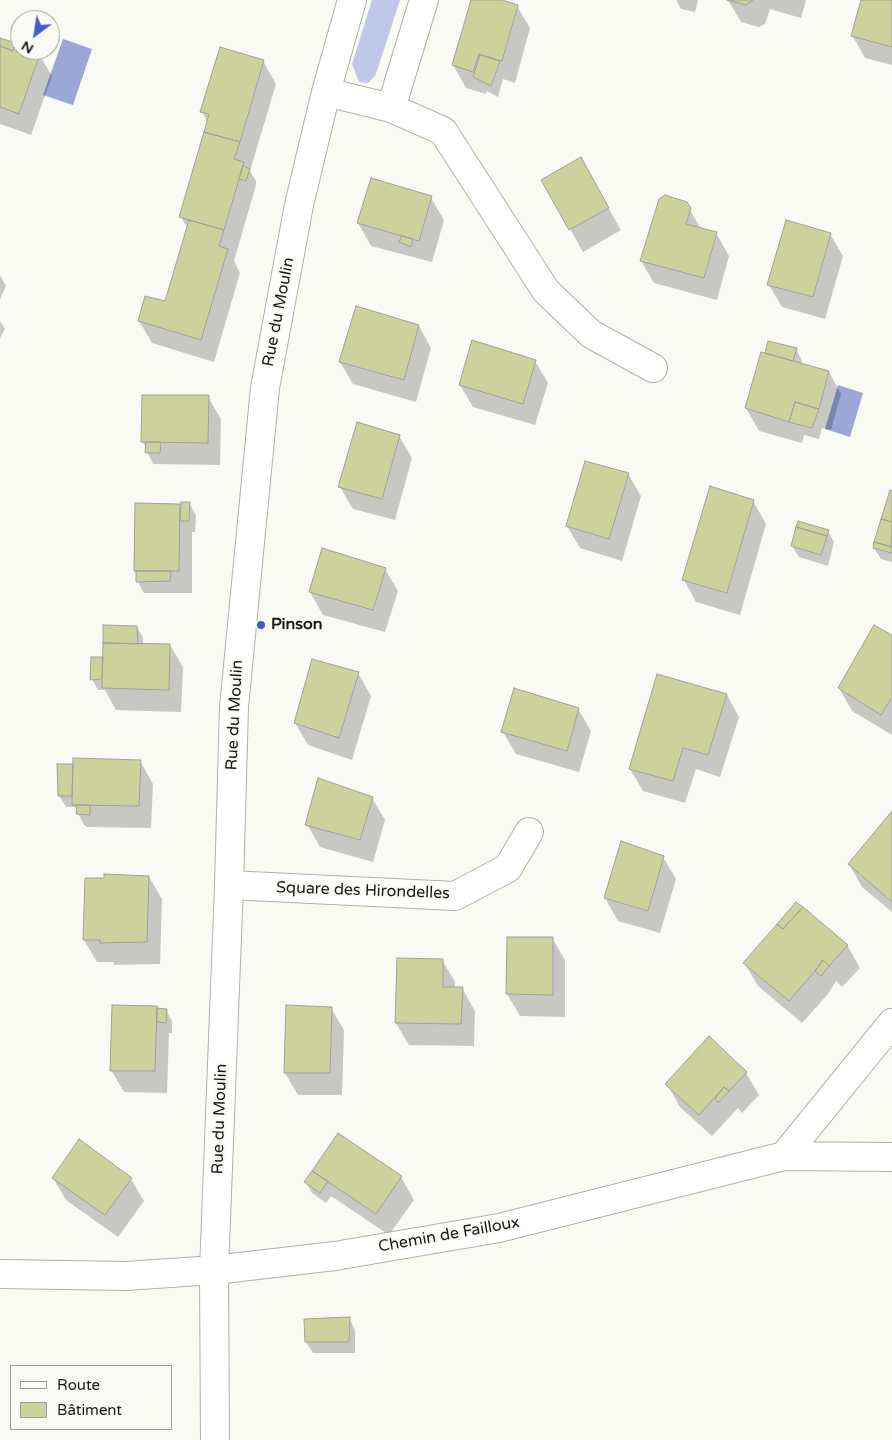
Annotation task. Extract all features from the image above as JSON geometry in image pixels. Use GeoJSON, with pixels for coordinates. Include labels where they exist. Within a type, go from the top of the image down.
{"type":"FeatureCollection","features":[{"type":"Feature","properties":{"kind":"street","name":"Rue du Moulin"},"geometry":{"type":"LineString","coordinates":[[215,1440],[214,1270],[234,707],[264,388],[299,205],[326,92],[352,0]]}},
{"type":"Feature","properties":{"kind":"street"},"geometry":{"type":"LineString","coordinates":[[391,108],[424,0]]}},
{"type":"Feature","properties":{"kind":"street"},"geometry":{"type":"LineString","coordinates":[[326,92],[391,108],[442,131],[546,291],[591,334],[653,368]]}},
{"type":"Feature","properties":{"kind":"street","name":"Square des Hirondelles"},"geometry":{"type":"LineString","coordinates":[[229,885],[455,896],[508,868],[529,832]]}},
{"type":"Feature","properties":{"kind":"street"},"geometry":{"type":"LineString","coordinates":[[784,1156],[892,1023]]}},
{"type":"Feature","properties":{"kind":"street","name":"Chemin de Failloux"},"geometry":{"type":"LineString","coordinates":[[0,1274],[126,1276],[214,1270],[335,1256],[498,1228],[784,1156],[892,1157]]}},
{"type":"Feature","properties":{"kind":"shaded area"},"geometry":{"type":"Polygon","coordinates":[[[372,0],[400,0],[375,76],[368,83],[359,82],[352,64],[372,0]]]}},
{"type":"Feature","properties":{"kind":"shaded area"},"geometry":{"type":"Polygon","coordinates":[[[63,39],[92,49],[73,105],[43,95],[56,60],[60,60],[60,47],[63,39]]]}},
{"type":"Feature","properties":{"kind":"shaded area"},"geometry":{"type":"Polygon","coordinates":[[[838,385],[863,393],[850,437],[825,429],[838,385]]]}},
{"type":"Feature","properties":{"kind":"building"},"geometry":{"type":"Polygon","coordinates":[[[471,0],[502,0],[518,5],[502,61],[479,54],[473,72],[452,65],[471,0]]]}},
{"type":"Feature","properties":{"kind":"building"},"geometry":{"type":"Polygon","coordinates":[[[727,0],[753,0],[746,5],[727,0]]]}},
{"type":"Feature","properties":{"kind":"building"},"geometry":{"type":"Polygon","coordinates":[[[861,0],[892,0],[892,47],[851,36],[861,0]]]}},
{"type":"Feature","properties":{"kind":"building"},"geometry":{"type":"Polygon","coordinates":[[[0,38],[10,41],[10,50],[0,46],[0,38]]]}},
{"type":"Feature","properties":{"kind":"building"},"geometry":{"type":"Polygon","coordinates":[[[0,46],[10,50],[10,60],[38,60],[19,114],[0,107],[0,46]]]}},
{"type":"Feature","properties":{"kind":"building"},"geometry":{"type":"Polygon","coordinates":[[[220,47],[264,60],[240,142],[204,132],[209,114],[200,112],[220,47]]]}},
{"type":"Feature","properties":{"kind":"building"},"geometry":{"type":"Polygon","coordinates":[[[480,55],[500,61],[491,86],[473,77],[480,55]]]}},
{"type":"Feature","properties":{"kind":"building"},"geometry":{"type":"Polygon","coordinates":[[[204,132],[240,142],[234,159],[244,162],[224,230],[179,217],[204,132]]]}},
{"type":"Feature","properties":{"kind":"building"},"geometry":{"type":"Polygon","coordinates":[[[581,157],[609,208],[569,230],[541,180],[581,157]]]}},
{"type":"Feature","properties":{"kind":"building"},"geometry":{"type":"Polygon","coordinates":[[[243,166],[250,169],[246,181],[239,179],[243,166]]]}},
{"type":"Feature","properties":{"kind":"building"},"geometry":{"type":"Polygon","coordinates":[[[371,178],[432,196],[419,241],[357,223],[371,178]]]}},
{"type":"Feature","properties":{"kind":"building"},"geometry":{"type":"Polygon","coordinates":[[[665,195],[687,202],[691,208],[686,224],[717,232],[704,278],[640,261],[659,199],[665,195]]]}},
{"type":"Feature","properties":{"kind":"building"},"geometry":{"type":"Polygon","coordinates":[[[189,220],[224,230],[219,246],[228,249],[201,340],[138,321],[145,296],[165,301],[189,220]]]}},
{"type":"Feature","properties":{"kind":"building"},"geometry":{"type":"Polygon","coordinates":[[[786,220],[831,233],[813,297],[767,285],[786,220]]]}},
{"type":"Feature","properties":{"kind":"building"},"geometry":{"type":"Polygon","coordinates":[[[402,236],[413,239],[411,247],[399,242],[402,236]]]}},
{"type":"Feature","properties":{"kind":"building"},"geometry":{"type":"Polygon","coordinates":[[[356,306],[419,325],[404,380],[339,362],[356,306]]]}},
{"type":"Feature","properties":{"kind":"building"},"geometry":{"type":"Polygon","coordinates":[[[472,340],[536,360],[523,404],[459,385],[472,340]]]}},
{"type":"Feature","properties":{"kind":"building"},"geometry":{"type":"Polygon","coordinates":[[[768,341],[797,348],[793,361],[765,353],[768,341]]]}},
{"type":"Feature","properties":{"kind":"building"},"geometry":{"type":"Polygon","coordinates":[[[761,352],[829,371],[819,409],[795,402],[789,422],[745,408],[761,352]]]}},
{"type":"Feature","properties":{"kind":"building"},"geometry":{"type":"Polygon","coordinates":[[[142,395],[209,395],[208,443],[141,442],[142,395]]]}},
{"type":"Feature","properties":{"kind":"building"},"geometry":{"type":"Polygon","coordinates":[[[795,402],[819,409],[812,428],[789,422],[795,402]]]}},
{"type":"Feature","properties":{"kind":"building"},"geometry":{"type":"Polygon","coordinates":[[[357,422],[400,435],[382,499],[338,487],[357,422]]]}},
{"type":"Feature","properties":{"kind":"building"},"geometry":{"type":"Polygon","coordinates":[[[146,442],[161,442],[160,453],[145,453],[146,442]]]}},
{"type":"Feature","properties":{"kind":"building"},"geometry":{"type":"Polygon","coordinates":[[[585,461],[629,473],[609,539],[566,526],[585,461]]]}},
{"type":"Feature","properties":{"kind":"building"},"geometry":{"type":"Polygon","coordinates":[[[710,486],[754,500],[727,593],[682,580],[710,486]]]}},
{"type":"Feature","properties":{"kind":"building"},"geometry":{"type":"Polygon","coordinates":[[[890,490],[892,491],[892,522],[881,519],[890,490]]]}},
{"type":"Feature","properties":{"kind":"building"},"geometry":{"type":"Polygon","coordinates":[[[181,502],[190,502],[189,521],[180,521],[181,502]]]}},
{"type":"Feature","properties":{"kind":"building"},"geometry":{"type":"Polygon","coordinates":[[[135,503],[180,504],[179,571],[134,571],[135,503]]]}},
{"type":"Feature","properties":{"kind":"building"},"geometry":{"type":"Polygon","coordinates":[[[881,519],[892,522],[891,547],[874,542],[881,519]]]}},
{"type":"Feature","properties":{"kind":"building"},"geometry":{"type":"Polygon","coordinates":[[[798,521],[829,530],[827,536],[796,527],[798,521]]]}},
{"type":"Feature","properties":{"kind":"building"},"geometry":{"type":"Polygon","coordinates":[[[796,527],[827,536],[821,555],[791,546],[796,527]]]}},
{"type":"Feature","properties":{"kind":"building"},"geometry":{"type":"Polygon","coordinates":[[[874,542],[892,547],[892,553],[873,548],[874,542]]]}},
{"type":"Feature","properties":{"kind":"building"},"geometry":{"type":"Polygon","coordinates":[[[322,548],[386,568],[373,610],[309,592],[322,548]]]}},
{"type":"Feature","properties":{"kind":"building"},"geometry":{"type":"Polygon","coordinates":[[[136,571],[171,571],[170,581],[136,582],[136,571]]]}},
{"type":"Feature","properties":{"kind":"building"},"geometry":{"type":"Polygon","coordinates":[[[103,625],[137,626],[138,644],[103,643],[103,625]]]}},
{"type":"Feature","properties":{"kind":"building"},"geometry":{"type":"Polygon","coordinates":[[[874,625],[892,635],[892,697],[881,715],[838,688],[874,625]]]}},
{"type":"Feature","properties":{"kind":"building"},"geometry":{"type":"Polygon","coordinates":[[[103,643],[170,644],[169,690],[102,688],[103,643]]]}},
{"type":"Feature","properties":{"kind":"building"},"geometry":{"type":"Polygon","coordinates":[[[91,657],[103,657],[102,679],[90,680],[91,657]]]}},
{"type":"Feature","properties":{"kind":"building"},"geometry":{"type":"Polygon","coordinates":[[[312,659],[359,672],[339,738],[294,723],[312,659]]]}},
{"type":"Feature","properties":{"kind":"building"},"geometry":{"type":"Polygon","coordinates":[[[657,674],[727,694],[708,755],[683,748],[673,781],[629,769],[657,674]]]}},
{"type":"Feature","properties":{"kind":"building"},"geometry":{"type":"Polygon","coordinates":[[[514,688],[579,708],[567,751],[501,732],[514,688]]]}},
{"type":"Feature","properties":{"kind":"building"},"geometry":{"type":"Polygon","coordinates":[[[73,758],[141,760],[139,806],[72,805],[73,758]]]}},
{"type":"Feature","properties":{"kind":"building"},"geometry":{"type":"Polygon","coordinates":[[[57,764],[73,764],[72,796],[58,796],[57,764]]]}},
{"type":"Feature","properties":{"kind":"building"},"geometry":{"type":"Polygon","coordinates":[[[318,778],[373,797],[360,840],[305,825],[318,778]]]}},
{"type":"Feature","properties":{"kind":"building"},"geometry":{"type":"Polygon","coordinates":[[[77,805],[90,805],[90,815],[76,814],[77,805]]]}},
{"type":"Feature","properties":{"kind":"building"},"geometry":{"type":"Polygon","coordinates":[[[892,811],[892,902],[848,864],[892,811]]]}},
{"type":"Feature","properties":{"kind":"building"},"geometry":{"type":"Polygon","coordinates":[[[621,841],[664,856],[648,911],[604,898],[621,841]]]}},
{"type":"Feature","properties":{"kind":"building"},"geometry":{"type":"Polygon","coordinates":[[[104,874],[149,876],[147,942],[100,943],[100,940],[83,940],[85,878],[104,878],[104,874]]]}},
{"type":"Feature","properties":{"kind":"building"},"geometry":{"type":"Polygon","coordinates":[[[796,902],[803,907],[783,929],[777,924],[796,902]]]}},
{"type":"Feature","properties":{"kind":"building"},"geometry":{"type":"Polygon","coordinates":[[[803,907],[848,945],[829,966],[823,960],[789,1001],[743,963],[777,924],[783,929],[803,907]]]}},
{"type":"Feature","properties":{"kind":"building"},"geometry":{"type":"Polygon","coordinates":[[[507,937],[553,937],[553,995],[506,994],[507,937]]]}},
{"type":"Feature","properties":{"kind":"building"},"geometry":{"type":"Polygon","coordinates":[[[397,958],[443,959],[443,987],[463,987],[461,1024],[395,1023],[397,958]]]}},
{"type":"Feature","properties":{"kind":"building"},"geometry":{"type":"Polygon","coordinates":[[[823,960],[829,966],[821,976],[815,971],[823,960]]]}},
{"type":"Feature","properties":{"kind":"building"},"geometry":{"type":"Polygon","coordinates":[[[112,1005],[157,1006],[155,1071],[110,1071],[112,1005]]]}},
{"type":"Feature","properties":{"kind":"building"},"geometry":{"type":"Polygon","coordinates":[[[286,1005],[332,1007],[330,1073],[284,1073],[286,1005]]]}},
{"type":"Feature","properties":{"kind":"building"},"geometry":{"type":"Polygon","coordinates":[[[157,1008],[167,1009],[166,1023],[157,1022],[157,1008]]]}},
{"type":"Feature","properties":{"kind":"building"},"geometry":{"type":"Polygon","coordinates":[[[709,1036],[747,1072],[729,1091],[724,1087],[699,1115],[665,1084],[709,1036]]]}},
{"type":"Feature","properties":{"kind":"building"},"geometry":{"type":"Polygon","coordinates":[[[724,1087],[729,1091],[718,1103],[715,1099],[724,1087]]]}},
{"type":"Feature","properties":{"kind":"building"},"geometry":{"type":"Polygon","coordinates":[[[338,1133],[402,1176],[376,1214],[312,1171],[338,1133]]]}},
{"type":"Feature","properties":{"kind":"building"},"geometry":{"type":"Polygon","coordinates":[[[79,1139],[132,1178],[105,1215],[52,1178],[79,1139]]]}},
{"type":"Feature","properties":{"kind":"building"},"geometry":{"type":"Polygon","coordinates":[[[312,1171],[328,1181],[320,1193],[304,1182],[312,1171]]]}},
{"type":"Feature","properties":{"kind":"building"},"geometry":{"type":"Polygon","coordinates":[[[350,1317],[349,1342],[305,1342],[304,1319],[350,1317]]]}},
{"type":"Feature","properties":{"kind":"place","name":"Pinson"},"geometry":{"type":"Point","coordinates":[261,625]}}]}
